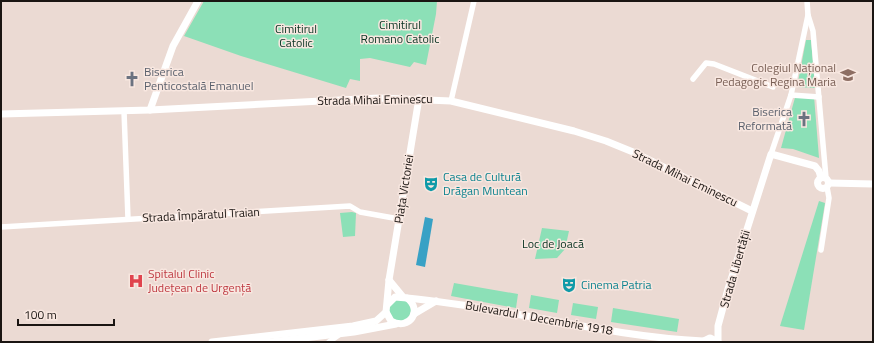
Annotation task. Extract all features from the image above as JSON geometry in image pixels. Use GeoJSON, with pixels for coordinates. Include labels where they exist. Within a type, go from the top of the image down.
{"type":"FeatureCollection","features":[{"type":"Feature","properties":{"kind":"street"},"geometry":{"type":"LineString","coordinates":[[150,110],[173,46],[198,1]]}},
{"type":"Feature","properties":{"kind":"street"},"geometry":{"type":"LineString","coordinates":[[451,101],[474,1]]}},
{"type":"Feature","properties":{"kind":"street"},"geometry":{"type":"LineString","coordinates":[[807,1],[808,15],[813,31],[825,182],[829,198],[821,250]]}},
{"type":"Feature","properties":{"kind":"street"},"geometry":{"type":"LineString","coordinates":[[808,15],[791,95],[771,154],[815,166],[825,182]]}},
{"type":"Feature","properties":{"kind":"street"},"geometry":{"type":"LineString","coordinates":[[693,79],[706,63],[714,64],[773,87]]}},
{"type":"Feature","properties":{"kind":"street"},"geometry":{"type":"LineString","coordinates":[[791,95],[819,97]]}},
{"type":"Feature","properties":{"kind":"street","name":"Strada Mihai Eminescu"},"geometry":{"type":"LineString","coordinates":[[1,114],[150,110],[379,98],[419,98],[451,101],[574,131],[606,141],[752,212]]}},
{"type":"Feature","properties":{"kind":"street","name":"Piața Victoriei"},"geometry":{"type":"LineString","coordinates":[[387,308],[389,280],[419,98]]}},
{"type":"Feature","properties":{"kind":"street"},"geometry":{"type":"LineString","coordinates":[[124,111],[128,219]]}},
{"type":"Feature","properties":{"kind":"street","name":"Strada Libertății"},"geometry":{"type":"LineString","coordinates":[[718,342],[718,326],[771,154]]}},
{"type":"Feature","properties":{"kind":"street"},"geometry":{"type":"LineString","coordinates":[[825,182],[873,184]]}},
{"type":"Feature","properties":{"kind":"street","name":"Strada Împăratul Traian"},"geometry":{"type":"LineString","coordinates":[[1,227],[350,206],[360,212],[399,219]]}},
{"type":"Feature","properties":{"kind":"street"},"geometry":{"type":"LineString","coordinates":[[389,280],[413,304],[414,314]]}},
{"type":"Feature","properties":{"kind":"street"},"geometry":{"type":"LineString","coordinates":[[212,342],[370,323],[381,318],[396,297],[405,297]]}},
{"type":"Feature","properties":{"kind":"street","name":"Bulevardul 1 Decembrie 1918"},"geometry":{"type":"LineString","coordinates":[[405,297],[437,300],[664,339]]}},
{"type":"Feature","properties":{"kind":"street"},"geometry":{"type":"LineString","coordinates":[[232,339],[270,342],[311,340],[323,335],[340,334],[396,324],[405,324],[414,314],[437,300]]}},
{"type":"Feature","properties":{"kind":"street"},"geometry":{"type":"LineString","coordinates":[[387,308],[392,321],[396,324]]}},
{"type":"Feature","properties":{"kind":"street","name":"Strada Libertății"},"geometry":{"type":"LineString","coordinates":[[710,338],[718,326]]}},
{"type":"Feature","properties":{"kind":"street"},"geometry":{"type":"LineString","coordinates":[[318,342],[328,328]]}},
{"type":"Feature","properties":{"kind":"street"},"geometry":{"type":"LineString","coordinates":[[329,342],[340,334]]}},
{"type":"Feature","properties":{"kind":"street"},"geometry":{"type":"LineString","coordinates":[[664,339],[702,341],[710,338],[718,342]]}},
{"type":"Feature","properties":{"kind":"street"},"geometry":{"type":"LineString","coordinates":[[664,339],[673,342]]}},
{"type":"Feature","properties":{"kind":"green space"},"geometry":{"type":"Polygon","coordinates":[[[204,1],[437,1],[436,14],[426,65],[414,62],[410,67],[370,58],[360,59],[360,81],[350,79],[346,88],[241,56],[184,36],[204,1]]]}},
{"type":"Feature","properties":{"kind":"green space"},"geometry":{"type":"Polygon","coordinates":[[[806,40],[811,40],[815,88],[797,87],[806,40]]]}},
{"type":"Feature","properties":{"kind":"green space"},"geometry":{"type":"Polygon","coordinates":[[[796,94],[814,96],[819,158],[793,149],[781,148],[796,94]]]}},
{"type":"Feature","properties":{"kind":"green space"},"geometry":{"type":"Polygon","coordinates":[[[819,201],[825,203],[804,330],[780,326],[819,201]]]}},
{"type":"Feature","properties":{"kind":"green space"},"geometry":{"type":"Polygon","coordinates":[[[340,213],[356,213],[355,236],[343,237],[340,213]]]}},
{"type":"Feature","properties":{"kind":"green space","name":"Loc de Joacă"},"geometry":{"type":"Polygon","coordinates":[[[542,228],[569,231],[565,249],[557,258],[535,259],[542,228]]]}},
{"type":"Feature","properties":{"kind":"green space"},"geometry":{"type":"Polygon","coordinates":[[[454,283],[518,294],[516,308],[451,296],[454,283]]]}},
{"type":"Feature","properties":{"kind":"green space"},"geometry":{"type":"Polygon","coordinates":[[[531,295],[559,300],[557,313],[529,308],[531,295]]]}},
{"type":"Feature","properties":{"kind":"green space"},"geometry":{"type":"Polygon","coordinates":[[[400,299],[408,302],[411,310],[408,318],[400,321],[392,318],[389,310],[392,302],[400,299]]]}},
{"type":"Feature","properties":{"kind":"green space"},"geometry":{"type":"Polygon","coordinates":[[[573,303],[598,307],[596,319],[571,315],[573,303]]]}},
{"type":"Feature","properties":{"kind":"green space"},"geometry":{"type":"Polygon","coordinates":[[[613,308],[679,319],[677,332],[611,322],[613,308]]]}},
{"type":"Feature","properties":{"kind":"water"},"geometry":{"type":"Polygon","coordinates":[[[425,217],[433,219],[425,267],[416,265],[425,217]]]}},
{"type":"Feature","properties":{"kind":"place","name":"Colegiul Național Pedagogic Regina Maria"},"geometry":{"type":"Point","coordinates":[848,75]}},
{"type":"Feature","properties":{"kind":"place","name":"Biserica Penticostală Emanuel"},"geometry":{"type":"Point","coordinates":[132,79]}},
{"type":"Feature","properties":{"kind":"place","name":"Biserica Reformată"},"geometry":{"type":"Point","coordinates":[804,119]}},
{"type":"Feature","properties":{"kind":"place","name":"Casa de Cultură Drăgan Muntean"},"geometry":{"type":"Point","coordinates":[431,184]}},
{"type":"Feature","properties":{"kind":"place","name":"Spitalul Clinic Județean de Urgență"},"geometry":{"type":"Point","coordinates":[136,281]}},
{"type":"Feature","properties":{"kind":"place","name":"Cinema Patria"},"geometry":{"type":"Point","coordinates":[569,285]}},
{"type":"Feature","properties":{"kind":"park label","name":"Cimitirul Romano Catolic"},"geometry":{"type":"Point","coordinates":[400,32]}},
{"type":"Feature","properties":{"kind":"park label","name":"Cimitirul Catolic"},"geometry":{"type":"Point","coordinates":[296,36]}}]}
